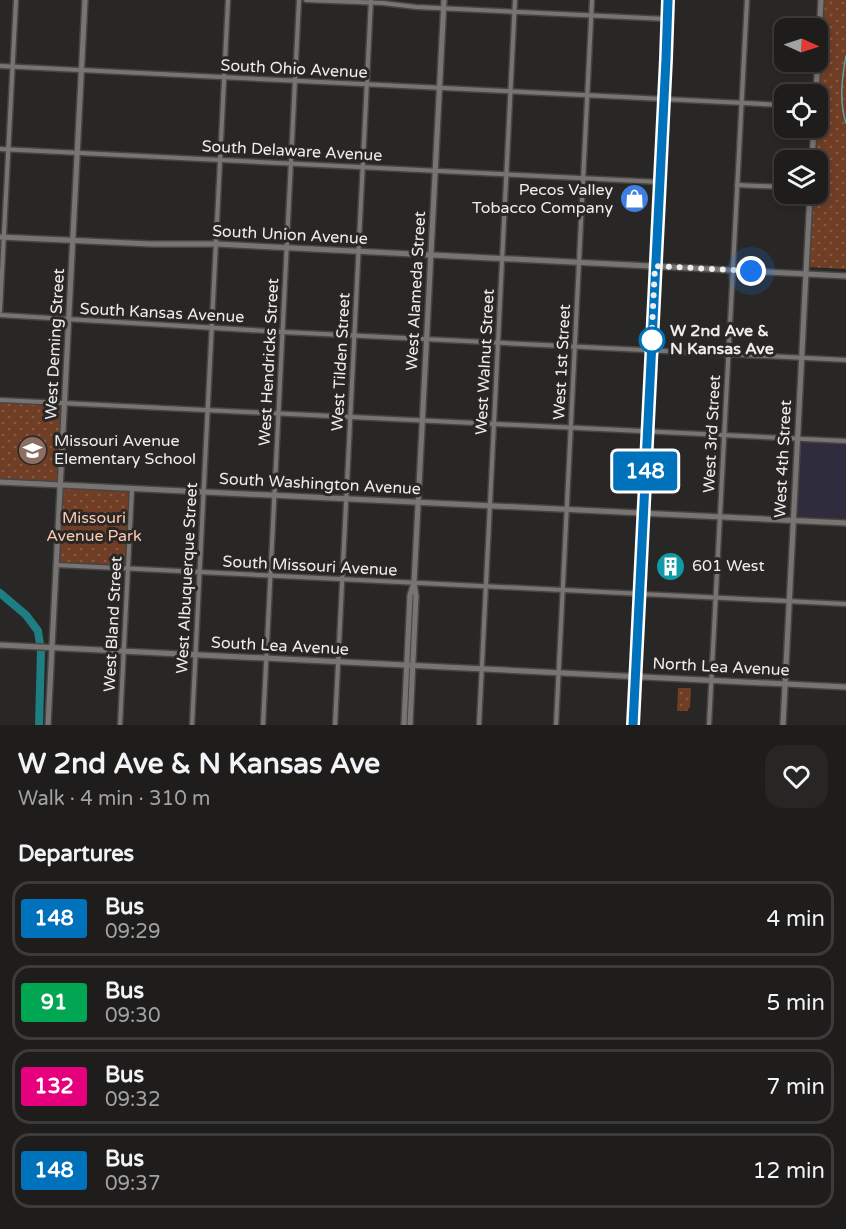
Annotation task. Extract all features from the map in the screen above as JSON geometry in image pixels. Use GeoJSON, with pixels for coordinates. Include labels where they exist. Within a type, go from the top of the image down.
{"type":"FeatureCollection","features":[{"type":"Feature","properties":{"kind":"main road"},"geometry":{"type":"LineString","coordinates":[[633,725],[668,0]]}},
{"type":"Feature","properties":{"kind":"street"},"geometry":{"type":"LineString","coordinates":[[0,313],[2,237],[16,0]]}},
{"type":"Feature","properties":{"kind":"street","name":"West Deming Street"},"geometry":{"type":"LineString","coordinates":[[48,725],[85,0]]}},
{"type":"Feature","properties":{"kind":"street","name":"West Albuquerque Street"},"geometry":{"type":"LineString","coordinates":[[192,725],[228,0]]}},
{"type":"Feature","properties":{"kind":"street","name":"West Hendricks Street"},"geometry":{"type":"LineString","coordinates":[[263,725],[299,0]]}},
{"type":"Feature","properties":{"kind":"street"},"geometry":{"type":"LineString","coordinates":[[306,0],[371,1],[443,9],[668,19]]}},
{"type":"Feature","properties":{"kind":"street","name":"West Alameda Street"},"geometry":{"type":"LineString","coordinates":[[410,725],[410,594],[414,583],[444,0]]}},
{"type":"Feature","properties":{"kind":"street","name":"West Walnut Street"},"geometry":{"type":"LineString","coordinates":[[479,725],[515,0]]}},
{"type":"Feature","properties":{"kind":"street","name":"West 1st Street"},"geometry":{"type":"LineString","coordinates":[[556,725],[592,0]]}},
{"type":"Feature","properties":{"kind":"street","name":"West 3rd Street"},"geometry":{"type":"LineString","coordinates":[[709,725],[747,0]]}},
{"type":"Feature","properties":{"kind":"street"},"geometry":{"type":"LineString","coordinates":[[817,84],[821,0]]}},
{"type":"Feature","properties":{"kind":"street","name":"West Tilden Street"},"geometry":{"type":"LineString","coordinates":[[335,725],[371,1]]}},
{"type":"Feature","properties":{"kind":"street","name":"South Ohio Avenue"},"geometry":{"type":"LineString","coordinates":[[0,66],[774,105]]}},
{"type":"Feature","properties":{"kind":"street","name":"South Delaware Avenue"},"geometry":{"type":"LineString","coordinates":[[0,149],[660,182]]}},
{"type":"Feature","properties":{"kind":"street"},"geometry":{"type":"LineString","coordinates":[[737,185],[774,187]]}},
{"type":"Feature","properties":{"kind":"street","name":"West 4th Street"},"geometry":{"type":"LineString","coordinates":[[783,725],[810,204]]}},
{"type":"Feature","properties":{"kind":"street","name":"South Union Avenue"},"geometry":{"type":"LineString","coordinates":[[2,237],[151,244],[216,244],[846,276]]}},
{"type":"Feature","properties":{"kind":"street","name":"South Kansas Avenue"},"geometry":{"type":"LineString","coordinates":[[0,313],[283,332],[846,360]]}},
{"type":"Feature","properties":{"kind":"street"},"geometry":{"type":"LineString","coordinates":[[0,400],[846,441]]}},
{"type":"Feature","properties":{"kind":"street","name":"South Washington Avenue"},"geometry":{"type":"LineString","coordinates":[[0,482],[846,523]]}},
{"type":"Feature","properties":{"kind":"street","name":"West Bland Street"},"geometry":{"type":"LineString","coordinates":[[120,725],[132,488]]}},
{"type":"Feature","properties":{"kind":"street","name":"South Missouri Avenue"},"geometry":{"type":"LineString","coordinates":[[57,565],[846,604]]}},
{"type":"Feature","properties":{"kind":"street","name":"South Lea Avenue"},"geometry":{"type":"LineString","coordinates":[[0,645],[558,673]]}},
{"type":"Feature","properties":{"kind":"street","name":"West Alameda Street"},"geometry":{"type":"LineString","coordinates":[[404,725],[410,666]]}},
{"type":"Feature","properties":{"kind":"street","name":"North Lea Avenue"},"geometry":{"type":"LineString","coordinates":[[558,673],[846,687]]}},
{"type":"Feature","properties":{"kind":"shaded area"},"geometry":{"type":"Polygon","coordinates":[[[797,439],[846,441],[846,523],[794,521],[797,439]]]}},
{"type":"Feature","properties":{"kind":"green space"},"geometry":{"type":"Polygon","coordinates":[[[821,0],[846,0],[846,269],[807,267],[810,204],[828,204],[828,150],[813,150],[813,138],[828,138],[828,84],[819,84],[819,72],[828,72],[828,18],[821,18],[821,0]]]}},
{"type":"Feature","properties":{"kind":"green space"},"geometry":{"type":"Polygon","coordinates":[[[0,400],[61,406],[63,403],[59,483],[0,480],[0,400]]]}},
{"type":"Feature","properties":{"kind":"green space","name":"Missouri Avenue Park"},"geometry":{"type":"Polygon","coordinates":[[[61,485],[132,488],[128,569],[57,565],[61,485]]]}},
{"type":"Feature","properties":{"kind":"green space"},"geometry":{"type":"Polygon","coordinates":[[[678,688],[691,688],[690,707],[687,711],[677,711],[678,688]]]}},
{"type":"Feature","properties":{"kind":"waterway"},"geometry":{"type":"LineString","coordinates":[[846,56],[842,81],[846,123]]}},
{"type":"Feature","properties":{"kind":"waterway"},"geometry":{"type":"LineString","coordinates":[[0,593],[26,615],[38,631],[41,651],[39,725]]}},
{"type":"Feature","properties":{"kind":"bus line","name":"148"},"geometry":{"type":"LineString","coordinates":[[633,725],[668,0]]}},
{"type":"Feature","properties":{"kind":"place","name":"Pecos Valley Tobacco Company"},"geometry":{"type":"Point","coordinates":[634,199]}},
{"type":"Feature","properties":{"kind":"place","name":"W 2nd Ave & N Kansas Ave"},"geometry":{"type":"Point","coordinates":[652,340]}},
{"type":"Feature","properties":{"kind":"place","name":"Missouri Avenue Elementary School"},"geometry":{"type":"Point","coordinates":[33,450]}},
{"type":"Feature","properties":{"kind":"place","name":"601 West"},"geometry":{"type":"Point","coordinates":[671,566]}},
{"type":"Feature","properties":{"kind":"route"},"geometry":{"type":"LineString","coordinates":[[652,340],[651,350],[655,266],[751,271]]}}]}
